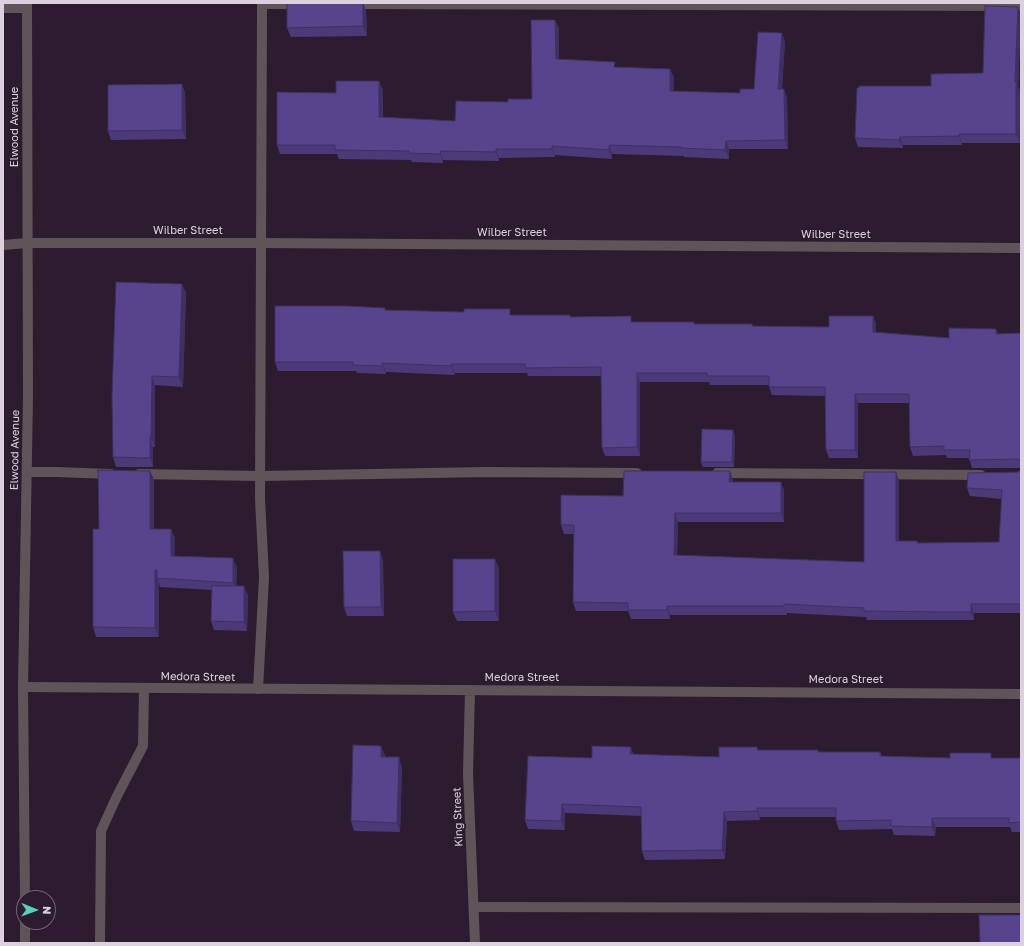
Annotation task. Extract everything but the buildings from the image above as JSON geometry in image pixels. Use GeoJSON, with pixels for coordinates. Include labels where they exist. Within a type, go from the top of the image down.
{"type":"FeatureCollection","features":[{"type":"Feature","properties":{"kind":"street"},"geometry":{"type":"LineString","coordinates":[[258,689],[264,577],[260,499],[262,4],[310,4]]}},
{"type":"Feature","properties":{"kind":"street"},"geometry":{"type":"LineString","coordinates":[[342,4],[1021,6]]}},
{"type":"Feature","properties":{"kind":"street"},"geometry":{"type":"LineString","coordinates":[[3,8],[27,6]]}},
{"type":"Feature","properties":{"kind":"street","name":"Elwood Avenue"},"geometry":{"type":"LineString","coordinates":[[25,890],[23,687],[28,396],[27,6]]}},
{"type":"Feature","properties":{"kind":"street","name":"Wilber Street"},"geometry":{"type":"LineString","coordinates":[[3,245],[27,243],[260,243],[1021,248]]}},
{"type":"Feature","properties":{"kind":"street"},"geometry":{"type":"LineString","coordinates":[[27,472],[260,476],[486,472],[644,473]]}},
{"type":"Feature","properties":{"kind":"street"},"geometry":{"type":"LineString","coordinates":[[707,473],[991,474]]}},
{"type":"Feature","properties":{"kind":"street","name":"Medora Street"},"geometry":{"type":"LineString","coordinates":[[23,687],[1021,694]]}},
{"type":"Feature","properties":{"kind":"street"},"geometry":{"type":"LineString","coordinates":[[100,943],[102,831],[117,796],[143,746],[144,688]]}},
{"type":"Feature","properties":{"kind":"street","name":"King Street"},"geometry":{"type":"LineString","coordinates":[[470,690],[468,774],[475,943]]}},
{"type":"Feature","properties":{"kind":"street"},"geometry":{"type":"LineString","coordinates":[[474,907],[1021,908]]}},
{"type":"Feature","properties":{"kind":"street"},"geometry":{"type":"LineString","coordinates":[[25,930],[25,943]]}}]}
